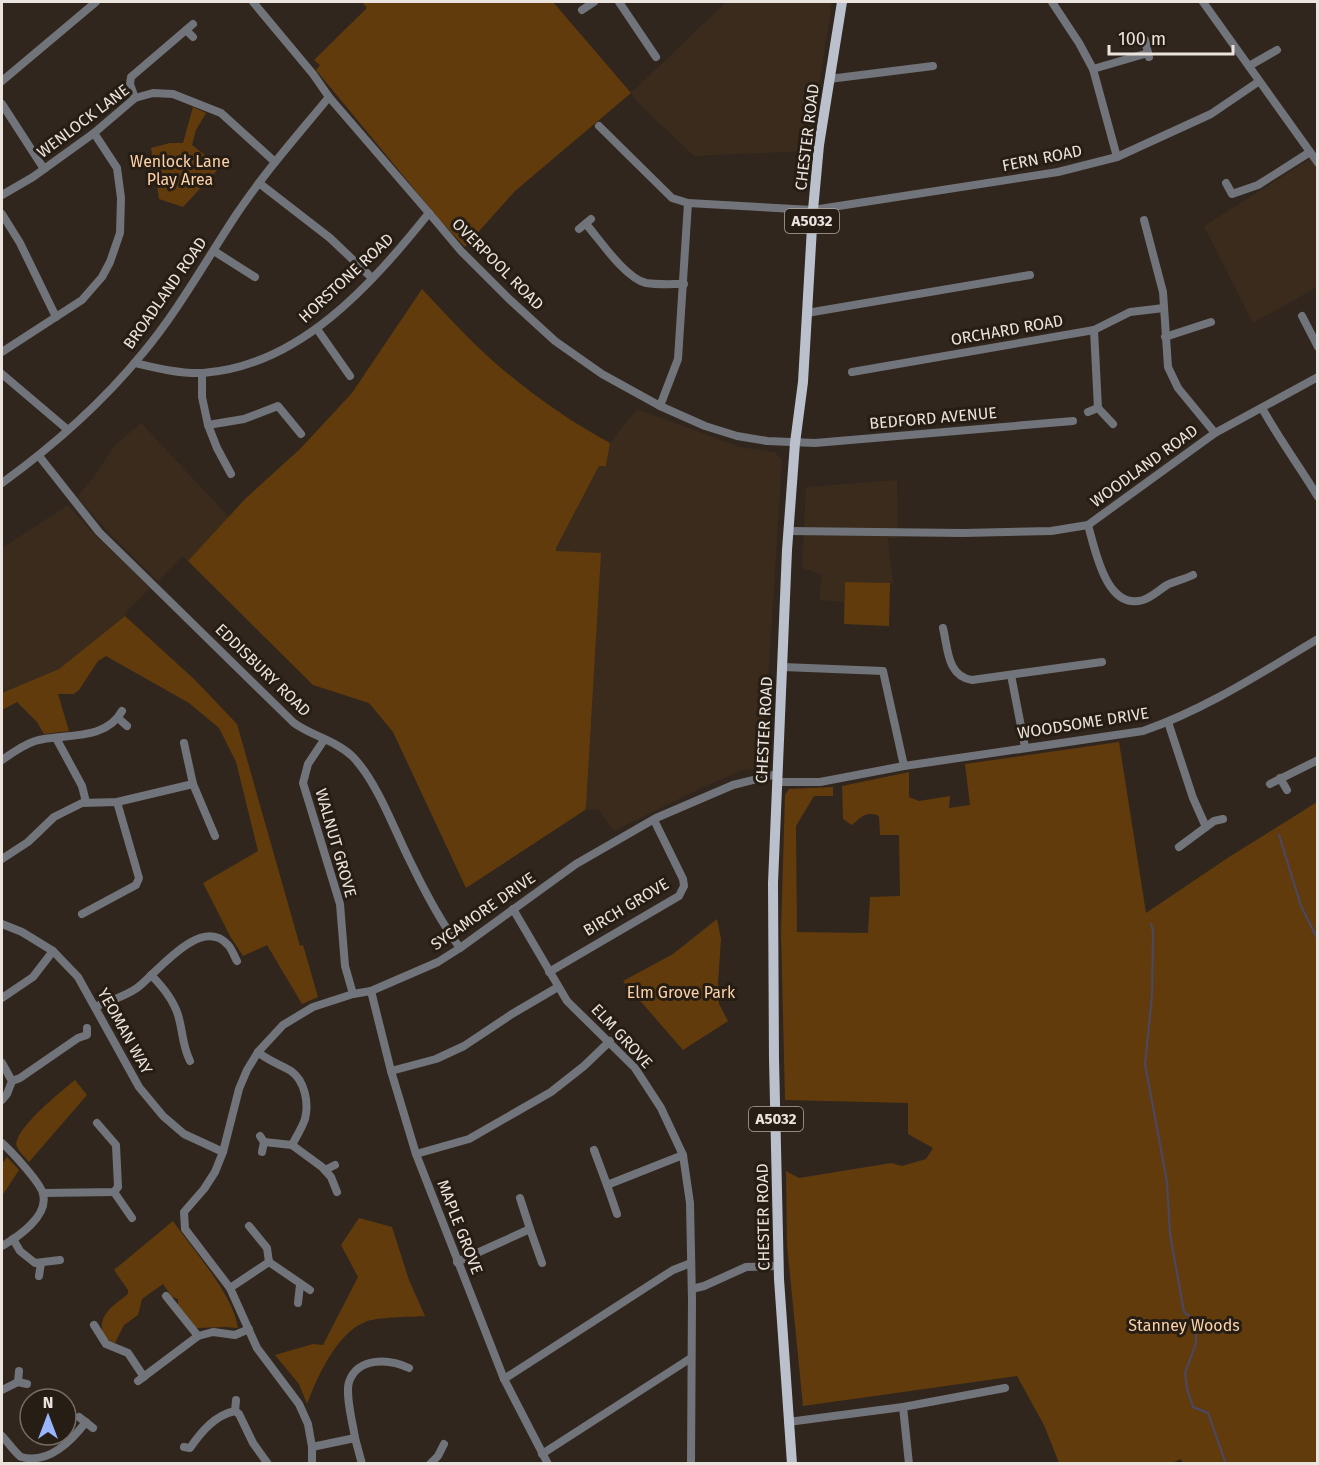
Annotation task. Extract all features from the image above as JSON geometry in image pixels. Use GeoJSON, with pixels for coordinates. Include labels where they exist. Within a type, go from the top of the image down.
{"type":"FeatureCollection","features":[{"type":"Feature","properties":{"kind":"main road","name":"CHESTER ROAD"},"geometry":{"type":"LineString","coordinates":[[792,1464],[779,1266],[773,920],[777,778],[789,531],[795,443],[803,382],[813,210],[819,145],[842,2]]}},
{"type":"Feature","properties":{"kind":"street"},"geometry":{"type":"LineString","coordinates":[[2,81],[96,2]]}},
{"type":"Feature","properties":{"kind":"street","name":"OVERPOOL ROAD"},"geometry":{"type":"LineString","coordinates":[[253,2],[313,74],[329,97],[461,251],[555,341],[602,375],[660,406],[705,426],[737,436],[795,443]]}},
{"type":"Feature","properties":{"kind":"street"},"geometry":{"type":"LineString","coordinates":[[582,10],[594,2]]}},
{"type":"Feature","properties":{"kind":"street"},"geometry":{"type":"LineString","coordinates":[[619,2],[656,57]]}},
{"type":"Feature","properties":{"kind":"street"},"geometry":{"type":"LineString","coordinates":[[1053,2],[1093,69],[1117,157]]}},
{"type":"Feature","properties":{"kind":"street"},"geometry":{"type":"LineString","coordinates":[[1203,2],[1317,163]]}},
{"type":"Feature","properties":{"kind":"street"},"geometry":{"type":"LineString","coordinates":[[135,98],[131,92],[131,77],[189,27],[193,37]]}},
{"type":"Feature","properties":{"kind":"street"},"geometry":{"type":"LineString","coordinates":[[1093,69],[1149,56],[1145,40]]}},
{"type":"Feature","properties":{"kind":"street"},"geometry":{"type":"LineString","coordinates":[[1249,66],[1277,50]]}},
{"type":"Feature","properties":{"kind":"street"},"geometry":{"type":"LineString","coordinates":[[829,79],[933,66]]}},
{"type":"Feature","properties":{"kind":"street","name":"FERN ROAD"},"geometry":{"type":"LineString","coordinates":[[688,203],[813,210],[1058,172],[1117,157],[1211,114],[1258,82]]}},
{"type":"Feature","properties":{"kind":"street","name":"WENLOCK LANE"},"geometry":{"type":"LineString","coordinates":[[2,195],[44,170],[94,133],[135,98],[153,93],[173,94],[221,113],[275,162]]}},
{"type":"Feature","properties":{"kind":"street","name":"BROADLAND ROAD"},"geometry":{"type":"LineString","coordinates":[[2,483],[39,456],[68,430],[135,363],[189,290],[259,183],[329,97]]}},
{"type":"Feature","properties":{"kind":"street"},"geometry":{"type":"LineString","coordinates":[[2,104],[44,170]]}},
{"type":"Feature","properties":{"kind":"street"},"geometry":{"type":"LineString","coordinates":[[600,126],[672,198],[688,203],[678,359],[660,406]]}},
{"type":"Feature","properties":{"kind":"street"},"geometry":{"type":"LineString","coordinates":[[2,352],[82,300],[102,277],[120,233],[121,198],[117,168],[94,133]]}},
{"type":"Feature","properties":{"kind":"street"},"geometry":{"type":"LineString","coordinates":[[1226,183],[1229,195],[1258,185],[1310,152]]}},
{"type":"Feature","properties":{"kind":"street"},"geometry":{"type":"LineString","coordinates":[[259,183],[330,238],[372,278]]}},
{"type":"Feature","properties":{"kind":"street","name":"HORSTONE ROAD"},"geometry":{"type":"LineString","coordinates":[[135,363],[176,371],[202,373],[234,368],[266,358],[290,346],[317,329],[372,278],[429,213]]}},
{"type":"Feature","properties":{"kind":"street"},"geometry":{"type":"LineString","coordinates":[[2,214],[25,253],[56,317]]}},
{"type":"Feature","properties":{"kind":"street"},"geometry":{"type":"LineString","coordinates":[[1144,220],[1163,292],[1168,367],[1178,388],[1215,433]]}},
{"type":"Feature","properties":{"kind":"street"},"geometry":{"type":"LineString","coordinates":[[586,224],[626,270],[639,280],[684,284]]}},
{"type":"Feature","properties":{"kind":"street"},"geometry":{"type":"LineString","coordinates":[[214,251],[255,277]]}},
{"type":"Feature","properties":{"kind":"street"},"geometry":{"type":"LineString","coordinates":[[807,313],[1030,275]]}},
{"type":"Feature","properties":{"kind":"street","name":"ORCHARD ROAD"},"geometry":{"type":"LineString","coordinates":[[852,372],[1094,330],[1130,312],[1164,308]]}},
{"type":"Feature","properties":{"kind":"street"},"geometry":{"type":"LineString","coordinates":[[1302,316],[1317,347]]}},
{"type":"Feature","properties":{"kind":"street"},"geometry":{"type":"LineString","coordinates":[[1165,337],[1211,322]]}},
{"type":"Feature","properties":{"kind":"street"},"geometry":{"type":"LineString","coordinates":[[317,329],[350,376]]}},
{"type":"Feature","properties":{"kind":"street"},"geometry":{"type":"LineString","coordinates":[[1094,330],[1098,408],[1113,424]]}},
{"type":"Feature","properties":{"kind":"street"},"geometry":{"type":"LineString","coordinates":[[202,373],[202,397],[208,425],[231,474]]}},
{"type":"Feature","properties":{"kind":"street"},"geometry":{"type":"LineString","coordinates":[[2,374],[68,430]]}},
{"type":"Feature","properties":{"kind":"street","name":"WOODLAND ROAD"},"geometry":{"type":"LineString","coordinates":[[789,531],[963,533],[1051,531],[1088,525],[1215,433],[1317,377]]}},
{"type":"Feature","properties":{"kind":"street"},"geometry":{"type":"LineString","coordinates":[[208,425],[244,418],[278,406],[301,434]]}},
{"type":"Feature","properties":{"kind":"street"},"geometry":{"type":"LineString","coordinates":[[1088,412],[1098,408]]}},
{"type":"Feature","properties":{"kind":"street"},"geometry":{"type":"LineString","coordinates":[[1262,408],[1317,497]]}},
{"type":"Feature","properties":{"kind":"street","name":"BEDFORD AVENUE"},"geometry":{"type":"LineString","coordinates":[[795,443],[815,444],[1073,421]]}},
{"type":"Feature","properties":{"kind":"street","name":"EDDISBURY ROAD"},"geometry":{"type":"LineString","coordinates":[[39,456],[99,532],[294,723],[306,732],[345,750],[362,768],[436,912],[460,948]]}},
{"type":"Feature","properties":{"kind":"street"},"geometry":{"type":"LineString","coordinates":[[1088,525],[1105,580],[1116,594],[1127,600],[1141,601],[1155,595],[1167,585],[1193,575]]}},
{"type":"Feature","properties":{"kind":"street"},"geometry":{"type":"LineString","coordinates":[[943,628],[952,669],[957,675],[972,680],[1102,662]]}},
{"type":"Feature","properties":{"kind":"street","name":"WOODSOME DRIVE"},"geometry":{"type":"LineString","coordinates":[[777,778],[820,782],[904,766],[1143,731],[1222,697],[1317,639]]}},
{"type":"Feature","properties":{"kind":"street"},"geometry":{"type":"LineString","coordinates":[[783,667],[883,671],[904,766]]}},
{"type":"Feature","properties":{"kind":"street"},"geometry":{"type":"LineString","coordinates":[[1011,675],[1025,747]]}},
{"type":"Feature","properties":{"kind":"street"},"geometry":{"type":"LineString","coordinates":[[2,764],[34,741],[95,732],[120,715],[127,726]]}},
{"type":"Feature","properties":{"kind":"street"},"geometry":{"type":"LineString","coordinates":[[1168,722],[1193,798],[1206,826]]}},
{"type":"Feature","properties":{"kind":"street"},"geometry":{"type":"LineString","coordinates":[[56,738],[82,786],[86,802]]}},
{"type":"Feature","properties":{"kind":"street","name":"WALNUT GROVE"},"geometry":{"type":"LineString","coordinates":[[324,740],[308,764],[303,783],[340,904],[345,966],[353,994]]}},
{"type":"Feature","properties":{"kind":"street"},"geometry":{"type":"LineString","coordinates":[[184,743],[193,784],[215,836]]}},
{"type":"Feature","properties":{"kind":"street"},"geometry":{"type":"LineString","coordinates":[[1270,784],[1317,760]]}},
{"type":"Feature","properties":{"kind":"street","name":"SYCAMORE DRIVE"},"geometry":{"type":"LineString","coordinates":[[230,1288],[185,1229],[184,1212],[204,1189],[223,1152],[239,1089],[247,1070],[258,1052],[283,1025],[313,1007],[353,994],[371,991],[429,966],[460,948],[576,864],[654,820],[733,785],[777,778]]}},
{"type":"Feature","properties":{"kind":"street"},"geometry":{"type":"LineString","coordinates":[[1281,778],[1287,790]]}},
{"type":"Feature","properties":{"kind":"street"},"geometry":{"type":"LineString","coordinates":[[2,859],[28,842],[54,817],[70,808],[86,802],[117,802],[193,784]]}},
{"type":"Feature","properties":{"kind":"street"},"geometry":{"type":"LineString","coordinates":[[82,914],[136,885],[139,878],[117,802]]}},
{"type":"Feature","properties":{"kind":"street"},"geometry":{"type":"LineString","coordinates":[[1179,847],[1206,826],[1223,819]]}},
{"type":"Feature","properties":{"kind":"street","name":"BIRCH GROVE"},"geometry":{"type":"LineString","coordinates":[[549,972],[679,896],[684,886],[683,879],[654,820]]}},
{"type":"Feature","properties":{"kind":"street","name":"ELM GROVE"},"geometry":{"type":"LineString","coordinates":[[513,909],[567,1001],[635,1068],[661,1108],[683,1155],[690,1203],[691,1464]]}},
{"type":"Feature","properties":{"kind":"street","name":"YEOMAN WAY"},"geometry":{"type":"LineString","coordinates":[[2,924],[22,932],[53,951],[78,977],[139,1087],[163,1116],[184,1134],[223,1152]]}},
{"type":"Feature","properties":{"kind":"street"},"geometry":{"type":"LineString","coordinates":[[95,1007],[126,995],[185,944],[209,937],[221,939],[229,945],[237,961]]}},
{"type":"Feature","properties":{"kind":"street"},"geometry":{"type":"LineString","coordinates":[[2,998],[33,977],[53,951]]}},
{"type":"Feature","properties":{"kind":"street"},"geometry":{"type":"LineString","coordinates":[[151,975],[164,987],[172,1001],[178,1015],[183,1047],[190,1061]]}},
{"type":"Feature","properties":{"kind":"street"},"geometry":{"type":"LineString","coordinates":[[391,1071],[435,1059],[464,1046],[558,987]]}},
{"type":"Feature","properties":{"kind":"street","name":"MAPLE GROVE"},"geometry":{"type":"LineString","coordinates":[[371,991],[391,1071],[416,1155],[504,1380],[548,1464]]}},
{"type":"Feature","properties":{"kind":"street"},"geometry":{"type":"LineString","coordinates":[[2,1100],[12,1081],[20,1078],[78,1038],[89,1035]]}},
{"type":"Feature","properties":{"kind":"street"},"geometry":{"type":"LineString","coordinates":[[416,1155],[469,1139],[552,1092],[610,1041]]}},
{"type":"Feature","properties":{"kind":"street"},"geometry":{"type":"LineString","coordinates":[[258,1052],[266,1059],[292,1072],[302,1084],[305,1094],[305,1119],[292,1145]]}},
{"type":"Feature","properties":{"kind":"street"},"geometry":{"type":"LineString","coordinates":[[2,1063],[12,1081]]}},
{"type":"Feature","properties":{"kind":"street"},"geometry":{"type":"LineString","coordinates":[[97,1123],[116,1145],[118,1187],[114,1192]]}},
{"type":"Feature","properties":{"kind":"street"},"geometry":{"type":"LineString","coordinates":[[262,1152],[262,1139],[292,1145],[325,1170],[331,1177],[337,1192]]}},
{"type":"Feature","properties":{"kind":"street"},"geometry":{"type":"LineString","coordinates":[[2,1143],[13,1152],[44,1193],[37,1219],[2,1246]]}},
{"type":"Feature","properties":{"kind":"street"},"geometry":{"type":"LineString","coordinates":[[594,1150],[617,1214]]}},
{"type":"Feature","properties":{"kind":"street"},"geometry":{"type":"LineString","coordinates":[[607,1185],[683,1155]]}},
{"type":"Feature","properties":{"kind":"street"},"geometry":{"type":"LineString","coordinates":[[325,1170],[335,1165]]}},
{"type":"Feature","properties":{"kind":"street"},"geometry":{"type":"LineString","coordinates":[[44,1193],[114,1192]]}},
{"type":"Feature","properties":{"kind":"street"},"geometry":{"type":"LineString","coordinates":[[114,1192],[132,1218]]}},
{"type":"Feature","properties":{"kind":"street"},"geometry":{"type":"LineString","coordinates":[[520,1198],[542,1263]]}},
{"type":"Feature","properties":{"kind":"street"},"geometry":{"type":"LineString","coordinates":[[249,1226],[267,1248],[269,1262],[310,1290]]}},
{"type":"Feature","properties":{"kind":"street"},"geometry":{"type":"LineString","coordinates":[[457,1262],[530,1229]]}},
{"type":"Feature","properties":{"kind":"street"},"geometry":{"type":"LineString","coordinates":[[13,1239],[27,1258],[35,1263],[60,1260]]}},
{"type":"Feature","properties":{"kind":"street"},"geometry":{"type":"LineString","coordinates":[[269,1262],[230,1288],[257,1348],[299,1404],[308,1424],[312,1464]]}},
{"type":"Feature","properties":{"kind":"street"},"geometry":{"type":"LineString","coordinates":[[39,1276],[41,1263]]}},
{"type":"Feature","properties":{"kind":"street"},"geometry":{"type":"LineString","coordinates":[[504,1380],[673,1270],[691,1263]]}},
{"type":"Feature","properties":{"kind":"street"},"geometry":{"type":"LineString","coordinates":[[692,1289],[746,1267],[779,1266]]}},
{"type":"Feature","properties":{"kind":"street"},"geometry":{"type":"LineString","coordinates":[[298,1303],[300,1285]]}},
{"type":"Feature","properties":{"kind":"street"},"geometry":{"type":"LineString","coordinates":[[166,1296],[198,1336]]}},
{"type":"Feature","properties":{"kind":"street"},"geometry":{"type":"LineString","coordinates":[[94,1326],[106,1344],[128,1353],[141,1379],[198,1336],[213,1332],[235,1335],[249,1329]]}},
{"type":"Feature","properties":{"kind":"street"},"geometry":{"type":"LineString","coordinates":[[542,1454],[691,1358]]}},
{"type":"Feature","properties":{"kind":"street"},"geometry":{"type":"LineString","coordinates":[[362,1464],[355,1438],[349,1383],[356,1372],[365,1365],[379,1360],[395,1362],[409,1368]]}},
{"type":"Feature","properties":{"kind":"street"},"geometry":{"type":"LineString","coordinates":[[18,1382],[19,1371]]}},
{"type":"Feature","properties":{"kind":"street"},"geometry":{"type":"LineString","coordinates":[[2,1390],[18,1382],[27,1384]]}},
{"type":"Feature","properties":{"kind":"street"},"geometry":{"type":"LineString","coordinates":[[788,1422],[903,1407],[1005,1388]]}},
{"type":"Feature","properties":{"kind":"street"},"geometry":{"type":"LineString","coordinates":[[235,1411],[236,1400]]}},
{"type":"Feature","properties":{"kind":"street"},"geometry":{"type":"LineString","coordinates":[[903,1407],[909,1464]]}},
{"type":"Feature","properties":{"kind":"street"},"geometry":{"type":"LineString","coordinates":[[189,1450],[199,1435],[214,1421],[235,1411]]}},
{"type":"Feature","properties":{"kind":"street"},"geometry":{"type":"LineString","coordinates":[[235,1411],[239,1414],[253,1443],[268,1464]]}},
{"type":"Feature","properties":{"kind":"street"},"geometry":{"type":"LineString","coordinates":[[2,1436],[21,1458],[44,1462],[62,1453],[86,1423]]}},
{"type":"Feature","properties":{"kind":"street"},"geometry":{"type":"LineString","coordinates":[[312,1447],[355,1438]]}},
{"type":"Feature","properties":{"kind":"street"},"geometry":{"type":"LineString","coordinates":[[436,1462],[444,1444]]}},
{"type":"Feature","properties":{"kind":"shaded area"},"geometry":{"type":"Polygon","coordinates":[[[726,2],[832,2],[809,151],[694,156],[640,105],[631,93],[726,2]]]}},
{"type":"Feature","properties":{"kind":"shaded area"},"geometry":{"type":"Polygon","coordinates":[[[1313,157],[1317,165],[1317,287],[1253,323],[1204,226],[1313,157]]]}},
{"type":"Feature","properties":{"kind":"shaded area"},"geometry":{"type":"Polygon","coordinates":[[[637,409],[740,447],[775,452],[782,460],[764,746],[770,762],[764,768],[740,771],[708,785],[614,831],[598,809],[585,810],[586,807],[543,760],[556,548],[599,466],[606,466],[610,443],[637,409]]]}},
{"type":"Feature","properties":{"kind":"shaded area"},"geometry":{"type":"Polygon","coordinates":[[[141,423],[229,517],[188,561],[183,556],[158,581],[112,536],[77,497],[95,476],[113,447],[141,423]]]}},
{"type":"Feature","properties":{"kind":"shaded area"},"geometry":{"type":"Polygon","coordinates":[[[897,480],[898,538],[888,538],[893,584],[845,582],[844,602],[820,600],[821,574],[802,568],[806,487],[897,480]]]}},
{"type":"Feature","properties":{"kind":"shaded area"},"geometry":{"type":"Polygon","coordinates":[[[68,505],[89,529],[150,588],[127,611],[125,616],[59,669],[2,693],[2,548],[68,505]]]}},
{"type":"Feature","properties":{"kind":"green space"},"geometry":{"type":"Polygon","coordinates":[[[362,2],[553,2],[631,93],[515,191],[465,247],[439,219],[316,70],[320,65],[314,60],[367,8],[362,2]]]}},
{"type":"Feature","properties":{"kind":"green space","name":"Wenlock Lane Play Area"},"geometry":{"type":"Polygon","coordinates":[[[193,107],[206,113],[196,130],[192,145],[220,167],[183,207],[159,199],[151,148],[170,143],[183,143],[193,107]]]}},
{"type":"Feature","properties":{"kind":"green space"},"geometry":{"type":"Polygon","coordinates":[[[422,289],[475,344],[513,378],[560,413],[610,443],[606,466],[599,466],[556,548],[556,551],[601,553],[585,810],[466,888],[393,732],[369,703],[313,685],[188,561],[245,499],[300,449],[352,393],[422,289]]]}},
{"type":"Feature","properties":{"kind":"green space"},"geometry":{"type":"Polygon","coordinates":[[[845,582],[890,583],[889,626],[844,624],[845,582]]]}},
{"type":"Feature","properties":{"kind":"green space"},"geometry":{"type":"Polygon","coordinates":[[[125,616],[195,680],[237,724],[300,946],[303,945],[318,997],[302,1004],[267,945],[243,956],[203,883],[258,851],[236,762],[219,728],[189,703],[106,656],[98,661],[74,694],[58,694],[69,731],[44,734],[37,722],[17,702],[2,710],[2,693],[59,669],[125,616]]]}},
{"type":"Feature","properties":{"kind":"green space","name":"Stanney Woods"},"geometry":{"type":"Polygon","coordinates":[[[1119,742],[1146,913],[1317,802],[1317,1463],[1183,1464],[1181,1459],[1169,1464],[1059,1463],[1044,1425],[1017,1376],[803,1406],[787,1245],[786,1171],[799,1178],[891,1163],[902,1166],[926,1159],[933,1148],[908,1134],[908,1103],[785,1100],[781,932],[785,795],[789,789],[833,787],[833,796],[814,796],[796,826],[797,932],[868,933],[870,897],[900,896],[899,835],[880,835],[879,816],[875,814],[864,815],[852,825],[843,819],[842,786],[909,772],[909,797],[919,801],[950,796],[949,808],[970,805],[965,764],[1119,742]]]}},
{"type":"Feature","properties":{"kind":"green space","name":"Elm Grove Park"},"geometry":{"type":"Polygon","coordinates":[[[717,919],[721,939],[719,1004],[728,1021],[683,1050],[623,981],[673,954],[717,919]]]}},
{"type":"Feature","properties":{"kind":"green space"},"geometry":{"type":"Polygon","coordinates":[[[75,1080],[87,1095],[29,1162],[17,1147],[17,1140],[22,1131],[39,1111],[75,1080]]]}},
{"type":"Feature","properties":{"kind":"green space"},"geometry":{"type":"Polygon","coordinates":[[[7,1157],[19,1170],[2,1196],[2,1164],[7,1157]]]}},
{"type":"Feature","properties":{"kind":"green space"},"geometry":{"type":"Polygon","coordinates":[[[359,1218],[392,1227],[409,1280],[425,1316],[377,1319],[355,1328],[329,1357],[307,1404],[299,1384],[275,1355],[313,1344],[323,1345],[358,1277],[341,1245],[359,1218]]]}},
{"type":"Feature","properties":{"kind":"green space"},"geometry":{"type":"Polygon","coordinates":[[[173,1221],[221,1287],[235,1315],[238,1328],[196,1328],[178,1306],[178,1299],[172,1297],[163,1284],[142,1299],[138,1315],[124,1325],[115,1343],[110,1341],[102,1330],[103,1320],[110,1308],[128,1294],[128,1290],[114,1270],[173,1221]]]}},
{"type":"Feature","properties":{"kind":"waterway"},"geometry":{"type":"LineString","coordinates":[[1279,835],[1301,906],[1318,940]]}},
{"type":"Feature","properties":{"kind":"waterway"},"geometry":{"type":"LineString","coordinates":[[1151,924],[1153,931],[1152,996],[1145,1064],[1167,1182],[1170,1234],[1184,1312],[1195,1321],[1196,1343],[1185,1373],[1187,1389],[1193,1407],[1208,1413],[1226,1464]]}}]}
